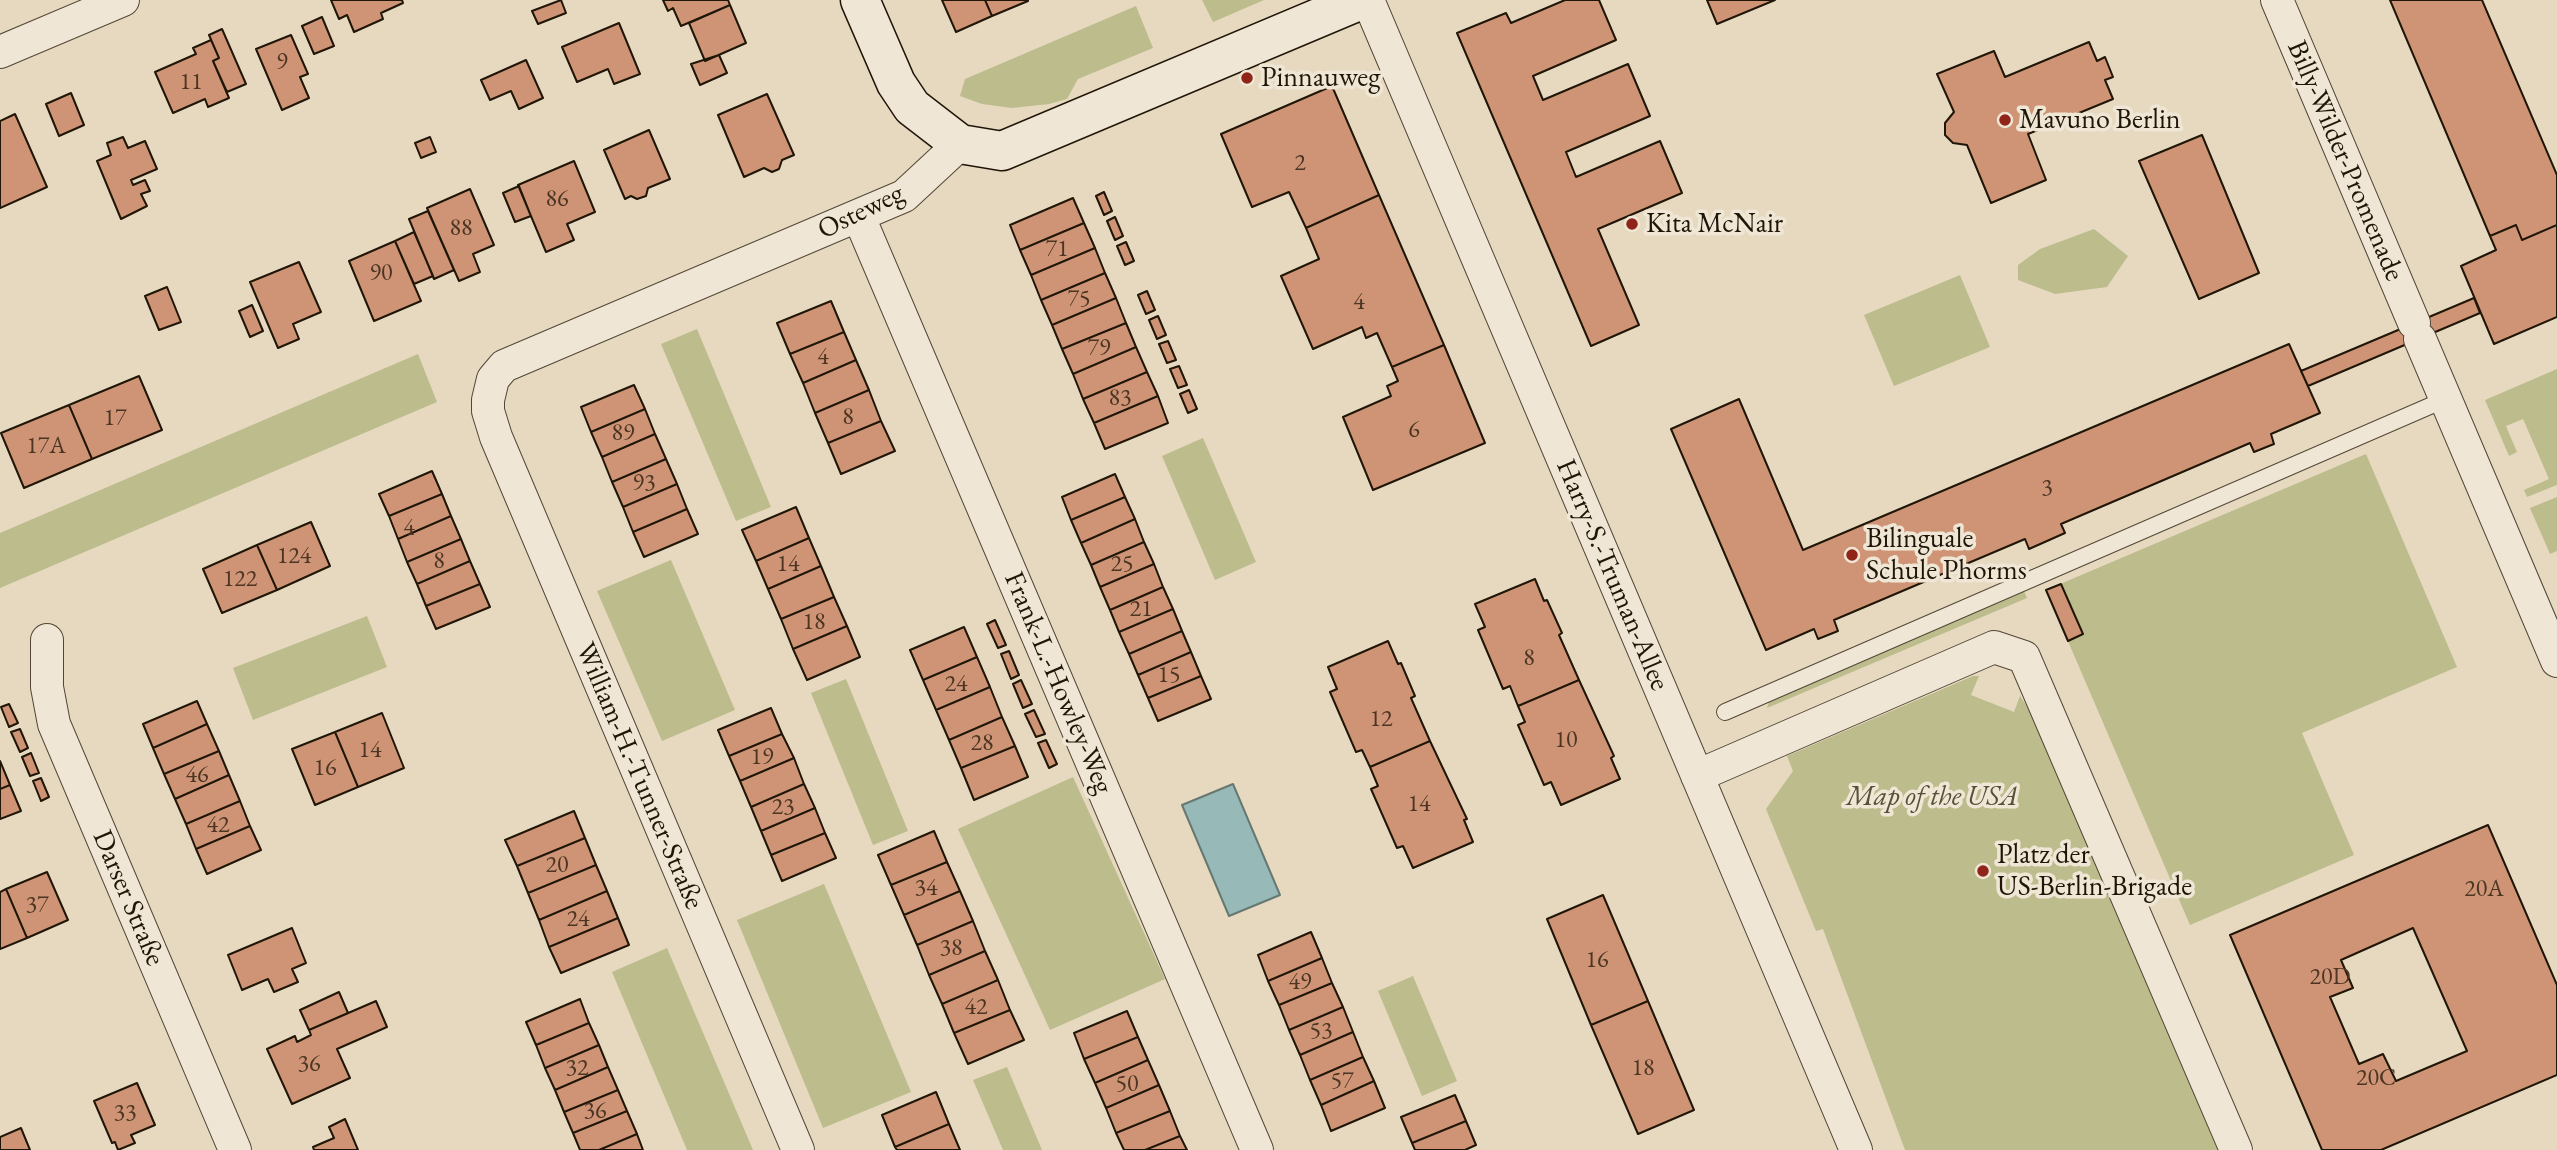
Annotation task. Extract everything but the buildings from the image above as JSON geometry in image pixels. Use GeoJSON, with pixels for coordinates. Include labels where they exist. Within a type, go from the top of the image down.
{"type":"FeatureCollection","features":[{"type":"Feature","properties":{"kind":"street"},"geometry":{"type":"LineString","coordinates":[[0,52],[123,0]]}},
{"type":"Feature","properties":{"kind":"street"},"geometry":{"type":"LineString","coordinates":[[860,0],[896,83],[912,107],[960,144],[1002,151],[1361,0]]}},
{"type":"Feature","properties":{"kind":"street","name":"Harry-S.-Truman-Allee"},"geometry":{"type":"LineString","coordinates":[[1368,0],[1856,1150]]}},
{"type":"Feature","properties":{"kind":"street","name":"Billy-Wilder-Promenade"},"geometry":{"type":"LineString","coordinates":[[2277,0],[2557,661]]}},
{"type":"Feature","properties":{"kind":"street","name":"Osteweg"},"geometry":{"type":"LineString","coordinates":[[488,400],[494,379],[504,366],[904,196],[960,144]]}},
{"type":"Feature","properties":{"kind":"street","name":"Frank-L.-Howley-Weg"},"geometry":{"type":"LineString","coordinates":[[859,217],[1257,1150]]}},
{"type":"Feature","properties":{"kind":"street","name":"William-H.-Tunner-Straße"},"geometry":{"type":"LineString","coordinates":[[488,400],[488,411],[496,437],[798,1150]]}},
{"type":"Feature","properties":{"kind":"street","name":"Darser Straße"},"geometry":{"type":"LineString","coordinates":[[47,640],[47,687],[54,724],[236,1150]]}},
{"type":"Feature","properties":{"kind":"street"},"geometry":{"type":"LineString","coordinates":[[1697,776],[1994,647],[2024,657],[2236,1150]]}},
{"type":"Feature","properties":{"kind":"lane"},"geometry":{"type":"LineString","coordinates":[[1725,712],[2446,399]]}},
{"type":"Feature","properties":{"kind":"green space"},"geometry":{"type":"Polygon","coordinates":[[[1202,0],[1264,0],[1213,22],[1202,0]]]}},
{"type":"Feature","properties":{"kind":"green space"},"geometry":{"type":"Polygon","coordinates":[[[1136,6],[1153,48],[1078,79],[1067,99],[1012,108],[982,104],[960,96],[965,79],[1136,6]]]}},
{"type":"Feature","properties":{"kind":"green space"},"geometry":{"type":"Polygon","coordinates":[[[2094,229],[2128,256],[2107,287],[2055,294],[2018,280],[2018,265],[2040,249],[2094,229]]]}},
{"type":"Feature","properties":{"kind":"green space"},"geometry":{"type":"Polygon","coordinates":[[[1960,275],[1990,347],[1894,386],[1864,315],[1960,275]]]}},
{"type":"Feature","properties":{"kind":"green space"},"geometry":{"type":"Polygon","coordinates":[[[697,329],[771,507],[736,521],[661,344],[697,329]]]}},
{"type":"Feature","properties":{"kind":"green space"},"geometry":{"type":"Polygon","coordinates":[[[418,354],[437,402],[0,588],[0,533],[418,354]]]}},
{"type":"Feature","properties":{"kind":"green space"},"geometry":{"type":"Polygon","coordinates":[[[2557,369],[2557,485],[2527,497],[2524,490],[2549,479],[2523,419],[2506,426],[2517,452],[2509,456],[2485,400],[2557,369]]]}},
{"type":"Feature","properties":{"kind":"green space"},"geometry":{"type":"Polygon","coordinates":[[[1203,438],[1256,562],[1215,580],[1162,456],[1203,438]]]}},
{"type":"Feature","properties":{"kind":"green space"},"geometry":{"type":"Polygon","coordinates":[[[2366,454],[2457,667],[2302,733],[2354,855],[2190,925],[2046,590],[2366,454]]]}},
{"type":"Feature","properties":{"kind":"green space"},"geometry":{"type":"Polygon","coordinates":[[[2557,497],[2557,551],[2550,554],[2530,508],[2557,497]]]}},
{"type":"Feature","properties":{"kind":"green space"},"geometry":{"type":"Polygon","coordinates":[[[671,560],[735,710],[662,741],[597,591],[671,560]]]}},
{"type":"Feature","properties":{"kind":"green space"},"geometry":{"type":"Polygon","coordinates":[[[2023,589],[2027,598],[1767,708],[1770,698],[2023,589]]]}},
{"type":"Feature","properties":{"kind":"green space"},"geometry":{"type":"Polygon","coordinates":[[[367,616],[387,667],[253,720],[233,668],[367,616]]]}},
{"type":"Feature","properties":{"kind":"green space","name":"Platz der US-Berlin-Brigade"},"geometry":{"type":"Polygon","coordinates":[[[1973,676],[1979,676],[1971,695],[2014,712],[2020,696],[2030,711],[2218,1150],[1905,1150],[1823,929],[1816,931],[1766,809],[1793,771],[1787,756],[1973,676]]]}},
{"type":"Feature","properties":{"kind":"green space"},"geometry":{"type":"Polygon","coordinates":[[[846,679],[908,831],[873,845],[811,693],[846,679]]]}},
{"type":"Feature","properties":{"kind":"green space"},"geometry":{"type":"Polygon","coordinates":[[[1073,777],[1165,979],[1050,1030],[958,829],[1073,777]]]}},
{"type":"Feature","properties":{"kind":"green space"},"geometry":{"type":"Polygon","coordinates":[[[824,884],[911,1092],[823,1128],[737,920],[824,884]]]}},
{"type":"Feature","properties":{"kind":"green space"},"geometry":{"type":"Polygon","coordinates":[[[667,948],[753,1150],[687,1150],[612,972],[667,948]]]}},
{"type":"Feature","properties":{"kind":"green space"},"geometry":{"type":"Polygon","coordinates":[[[1413,976],[1457,1081],[1422,1096],[1378,991],[1413,976]]]}},
{"type":"Feature","properties":{"kind":"green space"},"geometry":{"type":"Polygon","coordinates":[[[1007,1067],[1042,1150],[1003,1150],[973,1080],[1007,1067]]]}},
{"type":"Feature","properties":{"kind":"water"},"geometry":{"type":"Polygon","coordinates":[[[1233,784],[1280,895],[1229,916],[1182,805],[1233,784]]]}},
{"type":"Feature","properties":{"kind":"place","name":"Pinnauweg"},"geometry":{"type":"Point","coordinates":[1247,78]}},
{"type":"Feature","properties":{"kind":"place","name":"Mavuno Berlin"},"geometry":{"type":"Point","coordinates":[2005,120]}},
{"type":"Feature","properties":{"kind":"place","name":"Kita McNair"},"geometry":{"type":"Point","coordinates":[1632,224]}},
{"type":"Feature","properties":{"kind":"place","name":"Bilinguale Schule Phorms"},"geometry":{"type":"Point","coordinates":[1852,555]}},
{"type":"Feature","properties":{"kind":"place","name":"Platz der US-Berlin-Brigade"},"geometry":{"type":"Point","coordinates":[1983,871]}},
{"type":"Feature","properties":{"kind":"park label","name":"Map of the USA"},"geometry":{"type":"Point","coordinates":[1932,797]}}]}
